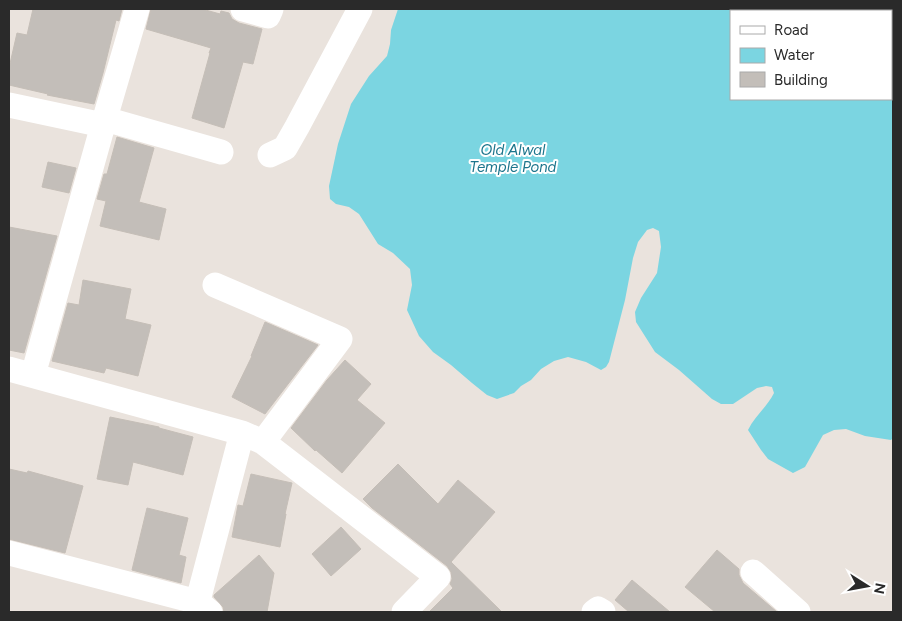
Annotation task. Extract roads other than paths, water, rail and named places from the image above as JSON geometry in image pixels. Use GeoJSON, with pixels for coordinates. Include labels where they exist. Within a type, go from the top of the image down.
{"type":"FeatureCollection","features":[{"type":"Feature","properties":{"kind":"street"},"geometry":{"type":"LineString","coordinates":[[33,375],[137,9]]}},
{"type":"Feature","properties":{"kind":"street"},"geometry":{"type":"LineString","coordinates":[[242,9],[268,16],[271,9]]}},
{"type":"Feature","properties":{"kind":"street"},"geometry":{"type":"LineString","coordinates":[[270,155],[285,148],[360,9]]}},
{"type":"Feature","properties":{"kind":"street"},"geometry":{"type":"LineString","coordinates":[[9,105],[104,122],[221,152]]}},
{"type":"Feature","properties":{"kind":"street"},"geometry":{"type":"LineString","coordinates":[[9,553],[201,609],[253,438],[340,340],[215,285]]}},
{"type":"Feature","properties":{"kind":"street"},"geometry":{"type":"LineString","coordinates":[[9,369],[253,438],[438,577],[404,612]]}},
{"type":"Feature","properties":{"kind":"street"},"geometry":{"type":"LineString","coordinates":[[753,572],[798,612]]}},
{"type":"Feature","properties":{"kind":"street"},"geometry":{"type":"LineString","coordinates":[[594,612],[598,608],[603,612]]}},
{"type":"Feature","properties":{"kind":"water","name":"Old Alwal Temple Pond"},"geometry":{"type":"Polygon","coordinates":[[[398,9],[893,9],[893,438],[891,440],[865,436],[846,429],[834,430],[823,435],[805,467],[793,473],[768,459],[748,430],[774,393],[772,387],[757,388],[733,404],[721,404],[712,399],[655,352],[636,322],[635,312],[641,298],[657,273],[661,247],[659,231],[653,228],[647,230],[638,242],[625,300],[609,362],[606,367],[601,370],[586,362],[568,357],[554,361],[541,369],[531,380],[514,393],[497,399],[487,395],[433,352],[419,336],[407,310],[412,285],[410,269],[393,253],[378,244],[359,214],[349,207],[336,204],[330,199],[329,186],[338,144],[351,104],[369,76],[387,56],[391,30],[398,9]]]}}]}
